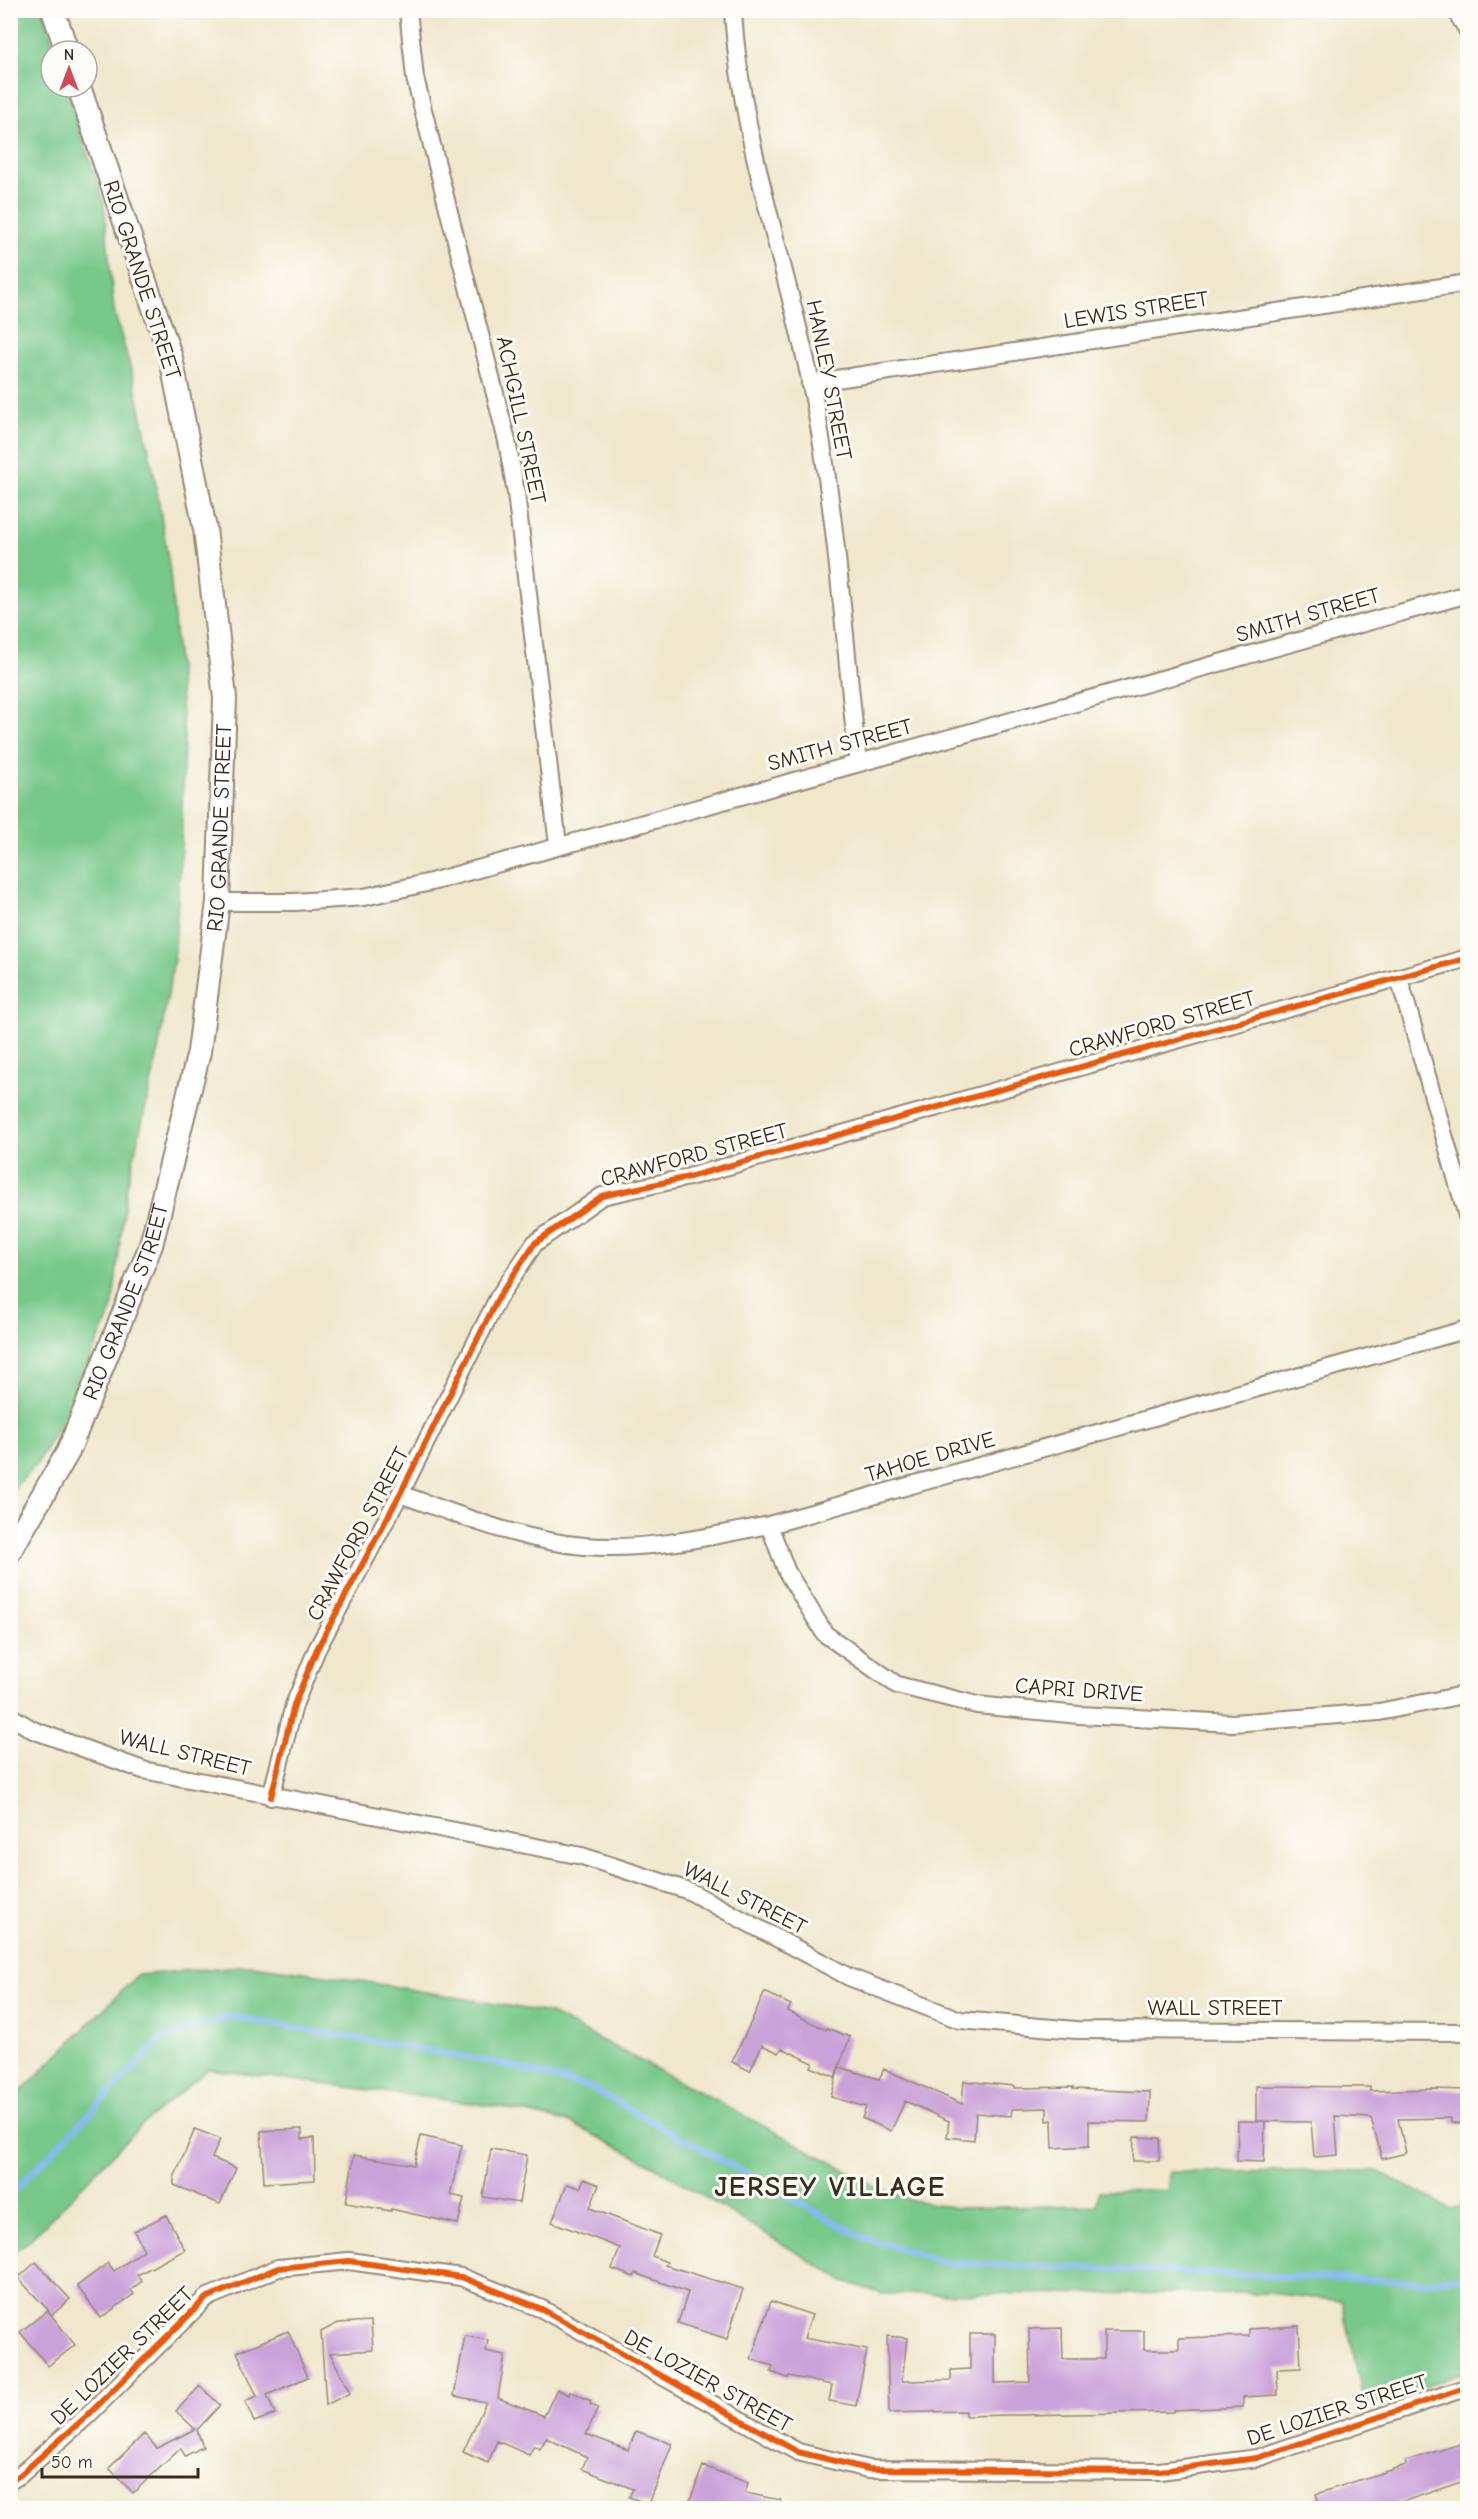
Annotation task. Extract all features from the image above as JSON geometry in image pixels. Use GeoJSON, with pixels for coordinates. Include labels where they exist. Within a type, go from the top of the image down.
{"type":"FeatureCollection","features":[{"type":"Feature","properties":{"kind":"street"},"geometry":{"type":"LineString","coordinates":[[53,10],[63,39]]}},
{"type":"Feature","properties":{"kind":"street","name":"ACHGILL STREET"},"geometry":{"type":"LineString","coordinates":[[408,10],[415,78],[507,441],[516,493],[558,845]]}},
{"type":"Feature","properties":{"kind":"street","name":"HANLEY STREET"},"geometry":{"type":"LineString","coordinates":[[733,10],[735,53],[743,106],[810,383],[828,494],[858,763]]}},
{"type":"Feature","properties":{"kind":"street"},"geometry":{"type":"LineString","coordinates":[[1455,10],[1467,31]]}},
{"type":"Feature","properties":{"kind":"street","name":"RIO GRANDE STREET"},"geometry":{"type":"LineString","coordinates":[[10,1551],[68,1452],[151,1245],[199,1052],[218,902],[225,698],[205,529],[171,358],[83,99]]}},
{"type":"Feature","properties":{"kind":"street","name":"LEWIS STREET"},"geometry":{"type":"LineString","coordinates":[[810,383],[1467,283]]}},
{"type":"Feature","properties":{"kind":"street","name":"SMITH STREET"},"geometry":{"type":"LineString","coordinates":[[218,902],[295,902],[364,897],[431,882],[1467,594]]}},
{"type":"Feature","properties":{"kind":"street","name":"CRAWFORD STREET"},"geometry":{"type":"LineString","coordinates":[[271,1797],[294,1705],[314,1658],[400,1494],[498,1298],[535,1243],[602,1196],[688,1177],[1467,958]]}},
{"type":"Feature","properties":{"kind":"street"},"geometry":{"type":"LineString","coordinates":[[1400,978],[1467,1219]]}},
{"type":"Feature","properties":{"kind":"street","name":"TAHOE DRIVE"},"geometry":{"type":"LineString","coordinates":[[400,1494],[507,1532],[584,1546],[666,1545],[770,1525],[1467,1329]]}},
{"type":"Feature","properties":{"kind":"street","name":"CAPRI DRIVE"},"geometry":{"type":"LineString","coordinates":[[770,1525],[787,1572],[825,1634],[897,1685],[977,1705],[1079,1715],[1233,1723],[1379,1712],[1467,1694]]}},
{"type":"Feature","properties":{"kind":"street","name":"WALL STREET"},"geometry":{"type":"LineString","coordinates":[[10,1716],[33,1730],[142,1770],[593,1859],[689,1891],[849,1977],[960,2020],[1076,2030],[1467,2032]]}},
{"type":"Feature","properties":{"kind":"street","name":"DE LOZIER STREET"},"geometry":{"type":"LineString","coordinates":[[10,2481],[21,2475],[87,2416],[206,2298],[278,2268],[349,2261],[461,2277],[542,2309],[798,2452],[868,2469],[1160,2471],[1257,2458],[1467,2387]]}},
{"type":"Feature","properties":{"kind":"green space"},"geometry":{"type":"Polygon","coordinates":[[[44,10],[52,39],[39,39],[39,99],[70,99],[104,203],[114,311],[134,380],[155,479],[170,571],[184,738],[181,853],[174,959],[156,1063],[127,1186],[112,1310],[63,1418],[37,1464],[11,1491],[10,11],[44,10]]]}},
{"type":"Feature","properties":{"kind":"green space"},"geometry":{"type":"Polygon","coordinates":[[[252,1965],[326,1975],[549,2013],[879,2188],[911,2200],[957,2208],[1097,2205],[1099,2191],[1168,2190],[1169,2172],[1378,2171],[1451,2209],[1467,2204],[1467,2371],[1365,2406],[1342,2301],[1269,2293],[882,2294],[844,2281],[650,2164],[571,2123],[500,2107],[208,2069],[140,2126],[29,2241],[11,2254],[11,2101],[138,1975],[252,1965]]]}},
{"type":"Feature","properties":{"kind":"building"},"geometry":{"type":"Polygon","coordinates":[[[765,1992],[791,2005],[788,2011],[826,2030],[827,2028],[850,2037],[835,2077],[811,2067],[813,2063],[782,2048],[779,2053],[762,2045],[750,2071],[732,2062],[765,1992]]]}},
{"type":"Feature","properties":{"kind":"building"},"geometry":{"type":"Polygon","coordinates":[[[839,2067],[879,2079],[884,2069],[962,2104],[964,2081],[1014,2086],[1014,2088],[1073,2087],[1073,2089],[1150,2092],[1149,2122],[1089,2121],[1089,2146],[1053,2148],[1052,2120],[1047,2121],[1047,2108],[1012,2109],[1011,2116],[976,2113],[974,2140],[947,2137],[949,2121],[905,2101],[891,2131],[862,2118],[866,2107],[831,2097],[839,2067]]]}},
{"type":"Feature","properties":{"kind":"building"},"geometry":{"type":"Polygon","coordinates":[[[1256,2086],[1370,2087],[1370,2091],[1467,2090],[1467,2123],[1451,2123],[1451,2118],[1398,2119],[1406,2153],[1382,2159],[1371,2118],[1335,2116],[1338,2155],[1314,2157],[1311,2122],[1256,2121],[1256,2086]]]}},
{"type":"Feature","properties":{"kind":"building"},"geometry":{"type":"Polygon","coordinates":[[[1238,2121],[1265,2121],[1264,2162],[1237,2161],[1238,2121]]]}},
{"type":"Feature","properties":{"kind":"building"},"geometry":{"type":"Polygon","coordinates":[[[195,2129],[220,2139],[212,2158],[236,2168],[220,2204],[174,2185],[174,2178],[195,2129]]]}},
{"type":"Feature","properties":{"kind":"building"},"geometry":{"type":"Polygon","coordinates":[[[302,2129],[302,2139],[314,2138],[315,2180],[264,2183],[261,2131],[302,2129]]]}},
{"type":"Feature","properties":{"kind":"building"},"geometry":{"type":"Polygon","coordinates":[[[421,2136],[462,2145],[450,2195],[464,2198],[458,2224],[391,2209],[391,2211],[346,2203],[354,2155],[414,2165],[421,2136]]]}},
{"type":"Feature","properties":{"kind":"building"},"geometry":{"type":"Polygon","coordinates":[[[1134,2137],[1160,2138],[1159,2161],[1133,2161],[1134,2137]]]}},
{"type":"Feature","properties":{"kind":"building"},"geometry":{"type":"Polygon","coordinates":[[[491,2149],[527,2155],[519,2203],[483,2197],[491,2149]]]}},
{"type":"Feature","properties":{"kind":"building"},"geometry":{"type":"Polygon","coordinates":[[[584,2179],[599,2185],[590,2208],[660,2235],[652,2256],[667,2262],[665,2265],[743,2289],[727,2339],[678,2323],[688,2292],[635,2273],[634,2277],[612,2269],[620,2248],[552,2222],[567,2184],[580,2188],[584,2179]]]}},
{"type":"Feature","properties":{"kind":"building"},"geometry":{"type":"Polygon","coordinates":[[[166,2215],[185,2250],[137,2275],[142,2281],[131,2290],[134,2294],[101,2318],[77,2286],[108,2263],[114,2271],[144,2250],[134,2231],[166,2215]]]}},
{"type":"Feature","properties":{"kind":"building"},"geometry":{"type":"Polygon","coordinates":[[[36,2262],[70,2299],[52,2315],[48,2311],[75,2345],[48,2366],[20,2332],[48,2310],[18,2278],[36,2262]]]}},
{"type":"Feature","properties":{"kind":"building"},"geometry":{"type":"Polygon","coordinates":[[[771,2301],[812,2315],[804,2338],[867,2350],[856,2406],[829,2401],[832,2385],[789,2376],[788,2378],[771,2372],[773,2366],[751,2359],[771,2301]]]}},
{"type":"Feature","properties":{"kind":"building"},"geometry":{"type":"Polygon","coordinates":[[[371,2321],[373,2350],[330,2353],[350,2393],[326,2405],[321,2332],[338,2323],[371,2321]]]}},
{"type":"Feature","properties":{"kind":"building"},"geometry":{"type":"Polygon","coordinates":[[[1299,2326],[1301,2368],[1277,2369],[1278,2395],[1243,2397],[1243,2407],[1173,2410],[1173,2412],[965,2416],[965,2411],[889,2413],[887,2336],[907,2338],[902,2381],[951,2380],[951,2370],[970,2369],[970,2334],[995,2334],[995,2383],[1030,2382],[1029,2329],[1062,2328],[1063,2359],[1104,2359],[1104,2331],[1144,2331],[1144,2350],[1179,2350],[1179,2338],[1249,2336],[1249,2329],[1299,2326]]]}},
{"type":"Feature","properties":{"kind":"building"},"geometry":{"type":"Polygon","coordinates":[[[288,2331],[308,2377],[267,2395],[275,2414],[254,2422],[245,2401],[257,2396],[237,2352],[288,2331]]]}},
{"type":"Feature","properties":{"kind":"building"},"geometry":{"type":"Polygon","coordinates":[[[465,2336],[488,2340],[486,2351],[505,2355],[498,2398],[544,2416],[557,2389],[569,2395],[570,2391],[591,2401],[590,2404],[598,2408],[586,2434],[628,2450],[636,2431],[672,2444],[649,2504],[629,2497],[633,2489],[582,2469],[587,2457],[546,2438],[540,2449],[534,2446],[529,2455],[497,2441],[488,2463],[463,2452],[486,2402],[454,2396],[465,2336]]]}},
{"type":"Feature","properties":{"kind":"building"},"geometry":{"type":"Polygon","coordinates":[[[200,2386],[220,2405],[197,2430],[203,2447],[185,2456],[181,2448],[133,2493],[109,2468],[144,2434],[157,2448],[195,2429],[176,2411],[200,2386]]]}},
{"type":"Feature","properties":{"kind":"building"},"geometry":{"type":"Polygon","coordinates":[[[1467,2442],[1467,2480],[1384,2508],[1321,2508],[1316,2494],[1406,2465],[1405,2461],[1467,2442]]]}},
{"type":"Feature","properties":{"kind":"building"},"geometry":{"type":"Polygon","coordinates":[[[703,2466],[748,2483],[745,2493],[781,2500],[780,2508],[687,2508],[703,2466]]]}},
{"type":"Feature","properties":{"kind":"waterway"},"geometry":{"type":"LineString","coordinates":[[10,2195],[163,2038],[231,2017],[493,2062],[589,2087],[862,2237],[947,2263],[1424,2282],[1468,2277]]}},
{"type":"Feature","properties":{"kind":"cycle path"},"geometry":{"type":"LineString","coordinates":[[271,1797],[294,1705],[317,1649],[400,1494],[498,1298],[535,1243],[602,1196],[689,1177],[1468,958]]}},
{"type":"Feature","properties":{"kind":"cycle path"},"geometry":{"type":"LineString","coordinates":[[10,2481],[20,2475],[87,2416],[206,2298],[278,2268],[349,2261],[461,2277],[542,2309],[798,2452],[868,2469],[1160,2471],[1257,2458],[1468,2387]]}},
{"type":"Feature","properties":{"kind":"district","name":"JERSEY VILLAGE"},"geometry":{"type":"Point","coordinates":[830,2187]}}]}
